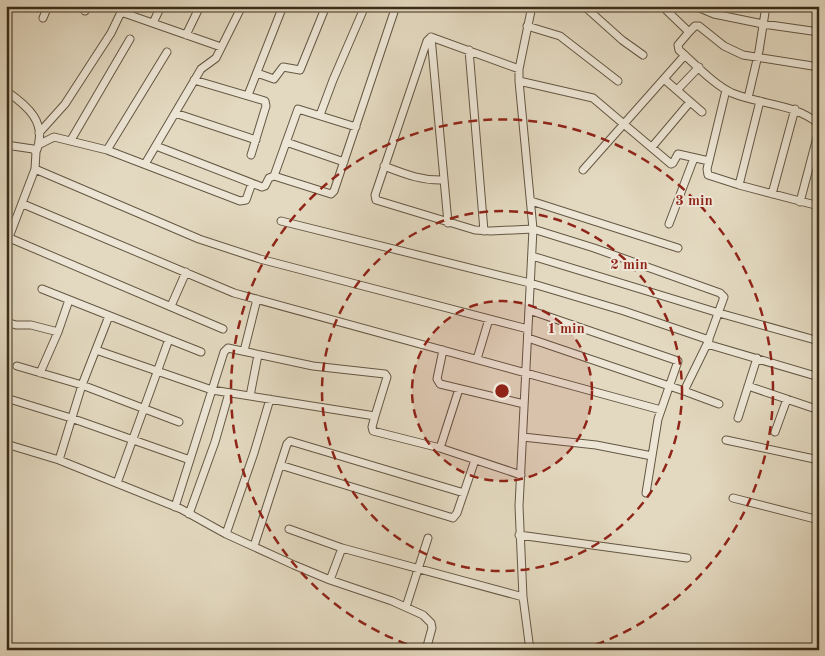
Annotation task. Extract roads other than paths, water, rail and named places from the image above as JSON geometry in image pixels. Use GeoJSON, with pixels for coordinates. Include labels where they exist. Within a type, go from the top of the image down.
{"type":"FeatureCollection","features":[{"type":"Feature","properties":{"kind":"street"},"geometry":{"type":"LineString","coordinates":[[43,18],[48,6]]}},
{"type":"Feature","properties":{"kind":"street"},"geometry":{"type":"LineString","coordinates":[[152,23],[161,6]]}},
{"type":"Feature","properties":{"kind":"street"},"geometry":{"type":"LineString","coordinates":[[186,35],[200,6]]}},
{"type":"Feature","properties":{"kind":"street"},"geometry":{"type":"LineString","coordinates":[[145,164],[203,66],[216,58],[242,6]]}},
{"type":"Feature","properties":{"kind":"street"},"geometry":{"type":"LineString","coordinates":[[248,95],[283,6]]}},
{"type":"Feature","properties":{"kind":"street"},"geometry":{"type":"LineString","coordinates":[[257,73],[274,79],[283,67],[300,70],[326,6]]}},
{"type":"Feature","properties":{"kind":"street"},"geometry":{"type":"LineString","coordinates":[[320,115],[365,6]]}},
{"type":"Feature","properties":{"kind":"street"},"geometry":{"type":"LineString","coordinates":[[156,146],[264,187],[269,178],[274,176],[332,194],[396,6]]}},
{"type":"Feature","properties":{"kind":"street"},"geometry":{"type":"LineString","coordinates":[[530,650],[523,597],[524,578],[519,535],[533,229],[519,69],[532,6]]}},
{"type":"Feature","properties":{"kind":"street"},"geometry":{"type":"LineString","coordinates":[[584,6],[622,40],[643,55]]}},
{"type":"Feature","properties":{"kind":"street"},"geometry":{"type":"LineString","coordinates":[[662,6],[689,32]]}},
{"type":"Feature","properties":{"kind":"street"},"geometry":{"type":"LineString","coordinates":[[695,6],[714,14],[763,24],[819,32]]}},
{"type":"Feature","properties":{"kind":"street"},"geometry":{"type":"LineString","coordinates":[[748,98],[758,58],[766,6]]}},
{"type":"Feature","properties":{"kind":"street"},"geometry":{"type":"LineString","coordinates":[[40,133],[65,104],[111,33],[123,9],[152,23],[221,48]]}},
{"type":"Feature","properties":{"kind":"street"},"geometry":{"type":"LineString","coordinates":[[527,26],[560,36],[618,81]]}},
{"type":"Feature","properties":{"kind":"street"},"geometry":{"type":"LineString","coordinates":[[819,67],[758,58],[733,52],[712,38],[699,26],[695,26],[678,45],[678,50],[726,90],[748,98],[795,110],[818,123],[819,106]]}},
{"type":"Feature","properties":{"kind":"street"},"geometry":{"type":"LineString","coordinates":[[431,37],[519,69]]}},
{"type":"Feature","properties":{"kind":"street"},"geometry":{"type":"LineString","coordinates":[[431,37],[427,40],[384,166],[375,194],[376,200],[448,223],[484,231],[533,229],[594,248],[720,293],[724,297],[719,313],[708,342],[684,391]]}},
{"type":"Feature","properties":{"kind":"street"},"geometry":{"type":"LineString","coordinates":[[431,37],[448,223]]}},
{"type":"Feature","properties":{"kind":"street"},"geometry":{"type":"LineString","coordinates":[[71,140],[130,39]]}},
{"type":"Feature","properties":{"kind":"street"},"geometry":{"type":"LineString","coordinates":[[469,50],[484,231]]}},
{"type":"Feature","properties":{"kind":"street"},"geometry":{"type":"LineString","coordinates":[[107,150],[167,52]]}},
{"type":"Feature","properties":{"kind":"street"},"geometry":{"type":"LineString","coordinates":[[584,170],[685,55]]}},
{"type":"Feature","properties":{"kind":"street"},"geometry":{"type":"LineString","coordinates":[[677,90],[699,67]]}},
{"type":"Feature","properties":{"kind":"street"},"geometry":{"type":"LineString","coordinates":[[664,79],[702,112]]}},
{"type":"Feature","properties":{"kind":"street"},"geometry":{"type":"LineString","coordinates":[[194,80],[262,99],[266,103],[251,155]]}},
{"type":"Feature","properties":{"kind":"street"},"geometry":{"type":"LineString","coordinates":[[519,81],[593,98],[671,164],[674,163],[678,154],[709,161]]}},
{"type":"Feature","properties":{"kind":"street"},"geometry":{"type":"LineString","coordinates":[[726,90],[709,161],[707,173],[710,177],[819,206]]}},
{"type":"Feature","properties":{"kind":"street"},"geometry":{"type":"LineString","coordinates":[[6,91],[27,106],[40,133],[35,170],[7,240],[223,329]]}},
{"type":"Feature","properties":{"kind":"street"},"geometry":{"type":"LineString","coordinates":[[739,185],[760,101]]}},
{"type":"Feature","properties":{"kind":"street"},"geometry":{"type":"LineString","coordinates":[[652,147],[690,102]]}},
{"type":"Feature","properties":{"kind":"street"},"geometry":{"type":"LineString","coordinates":[[274,176],[298,109],[356,127]]}},
{"type":"Feature","properties":{"kind":"street"},"geometry":{"type":"LineString","coordinates":[[772,194],[795,110]]}},
{"type":"Feature","properties":{"kind":"street"},"geometry":{"type":"LineString","coordinates":[[175,112],[256,140]]}},
{"type":"Feature","properties":{"kind":"street"},"geometry":{"type":"LineString","coordinates":[[800,202],[819,130]]}},
{"type":"Feature","properties":{"kind":"street"},"geometry":{"type":"LineString","coordinates":[[40,144],[54,137],[107,150],[240,201],[248,198],[252,183]]}},
{"type":"Feature","properties":{"kind":"street"},"geometry":{"type":"LineString","coordinates":[[286,142],[344,162]]}},
{"type":"Feature","properties":{"kind":"street"},"geometry":{"type":"LineString","coordinates":[[6,145],[33,149],[36,152]]}},
{"type":"Feature","properties":{"kind":"street"},"geometry":{"type":"LineString","coordinates":[[669,224],[694,158]]}},
{"type":"Feature","properties":{"kind":"street"},"geometry":{"type":"LineString","coordinates":[[384,166],[417,178],[433,181],[444,180]]}},
{"type":"Feature","properties":{"kind":"street"},"geometry":{"type":"LineString","coordinates":[[35,170],[190,235],[260,259],[528,329]]}},
{"type":"Feature","properties":{"kind":"street"},"geometry":{"type":"LineString","coordinates":[[531,201],[678,248]]}},
{"type":"Feature","properties":{"kind":"street"},"geometry":{"type":"LineString","coordinates":[[23,204],[234,293],[661,410]]}},
{"type":"Feature","properties":{"kind":"street"},"geometry":{"type":"LineString","coordinates":[[281,220],[530,283],[624,311],[708,342],[819,377]]}},
{"type":"Feature","properties":{"kind":"street"},"geometry":{"type":"LineString","coordinates":[[532,256],[719,313],[819,340]]}},
{"type":"Feature","properties":{"kind":"street"},"geometry":{"type":"LineString","coordinates":[[170,306],[186,272]]}},
{"type":"Feature","properties":{"kind":"street"},"geometry":{"type":"LineString","coordinates":[[42,289],[201,352]]}},
{"type":"Feature","properties":{"kind":"street"},"geometry":{"type":"LineString","coordinates":[[244,352],[257,299]]}},
{"type":"Feature","properties":{"kind":"street"},"geometry":{"type":"LineString","coordinates":[[40,373],[70,300]]}},
{"type":"Feature","properties":{"kind":"street"},"geometry":{"type":"LineString","coordinates":[[529,310],[676,359],[678,363],[656,427],[646,493]]}},
{"type":"Feature","properties":{"kind":"street"},"geometry":{"type":"LineString","coordinates":[[59,460],[82,385],[109,316]]}},
{"type":"Feature","properties":{"kind":"street"},"geometry":{"type":"LineString","coordinates":[[477,359],[489,319]]}},
{"type":"Feature","properties":{"kind":"street"},"geometry":{"type":"LineString","coordinates":[[6,322],[16,325],[31,325],[58,332]]}},
{"type":"Feature","properties":{"kind":"street"},"geometry":{"type":"LineString","coordinates":[[528,338],[719,404]]}},
{"type":"Feature","properties":{"kind":"street"},"geometry":{"type":"LineString","coordinates":[[117,483],[168,339]]}},
{"type":"Feature","properties":{"kind":"street"},"geometry":{"type":"LineString","coordinates":[[175,507],[212,390],[226,349],[228,348],[313,366],[386,374],[387,377],[372,427],[373,431],[440,448],[521,475]]}},
{"type":"Feature","properties":{"kind":"street"},"geometry":{"type":"LineString","coordinates":[[96,350],[212,390],[375,416]]}},
{"type":"Feature","properties":{"kind":"street"},"geometry":{"type":"LineString","coordinates":[[443,350],[438,382],[442,385],[524,404]]}},
{"type":"Feature","properties":{"kind":"street"},"geometry":{"type":"LineString","coordinates":[[250,396],[258,355]]}},
{"type":"Feature","properties":{"kind":"street"},"geometry":{"type":"LineString","coordinates":[[738,418],[756,358]]}},
{"type":"Feature","properties":{"kind":"street"},"geometry":{"type":"LineString","coordinates":[[17,366],[82,385],[179,422]]}},
{"type":"Feature","properties":{"kind":"street"},"geometry":{"type":"LineString","coordinates":[[748,386],[819,410]]}},
{"type":"Feature","properties":{"kind":"street"},"geometry":{"type":"LineString","coordinates":[[440,448],[459,389]]}},
{"type":"Feature","properties":{"kind":"street"},"geometry":{"type":"LineString","coordinates":[[189,514],[215,442],[229,393]]}},
{"type":"Feature","properties":{"kind":"street"},"geometry":{"type":"LineString","coordinates":[[6,398],[71,418],[190,460]]}},
{"type":"Feature","properties":{"kind":"street"},"geometry":{"type":"LineString","coordinates":[[226,534],[254,453],[270,399]]}},
{"type":"Feature","properties":{"kind":"street"},"geometry":{"type":"LineString","coordinates":[[775,432],[787,399]]}},
{"type":"Feature","properties":{"kind":"street"},"geometry":{"type":"LineString","coordinates":[[523,437],[596,446],[652,456]]}},
{"type":"Feature","properties":{"kind":"street"},"geometry":{"type":"LineString","coordinates":[[254,546],[287,444],[293,440],[464,493]]}},
{"type":"Feature","properties":{"kind":"street"},"geometry":{"type":"LineString","coordinates":[[726,440],[819,460]]}},
{"type":"Feature","properties":{"kind":"street"},"geometry":{"type":"LineString","coordinates":[[6,444],[59,460],[117,483],[175,507],[226,534],[330,580],[423,615],[431,623],[431,633],[426,650]]}},
{"type":"Feature","properties":{"kind":"street"},"geometry":{"type":"LineString","coordinates":[[280,465],[451,518],[456,516],[475,460]]}},
{"type":"Feature","properties":{"kind":"street"},"geometry":{"type":"LineString","coordinates":[[733,498],[819,520]]}},
{"type":"Feature","properties":{"kind":"street"},"geometry":{"type":"LineString","coordinates":[[289,529],[342,548],[523,597]]}},
{"type":"Feature","properties":{"kind":"street"},"geometry":{"type":"LineString","coordinates":[[519,535],[687,558]]}},
{"type":"Feature","properties":{"kind":"street"},"geometry":{"type":"LineString","coordinates":[[406,607],[428,538]]}},
{"type":"Feature","properties":{"kind":"street"},"geometry":{"type":"LineString","coordinates":[[330,580],[342,548]]}}]}
